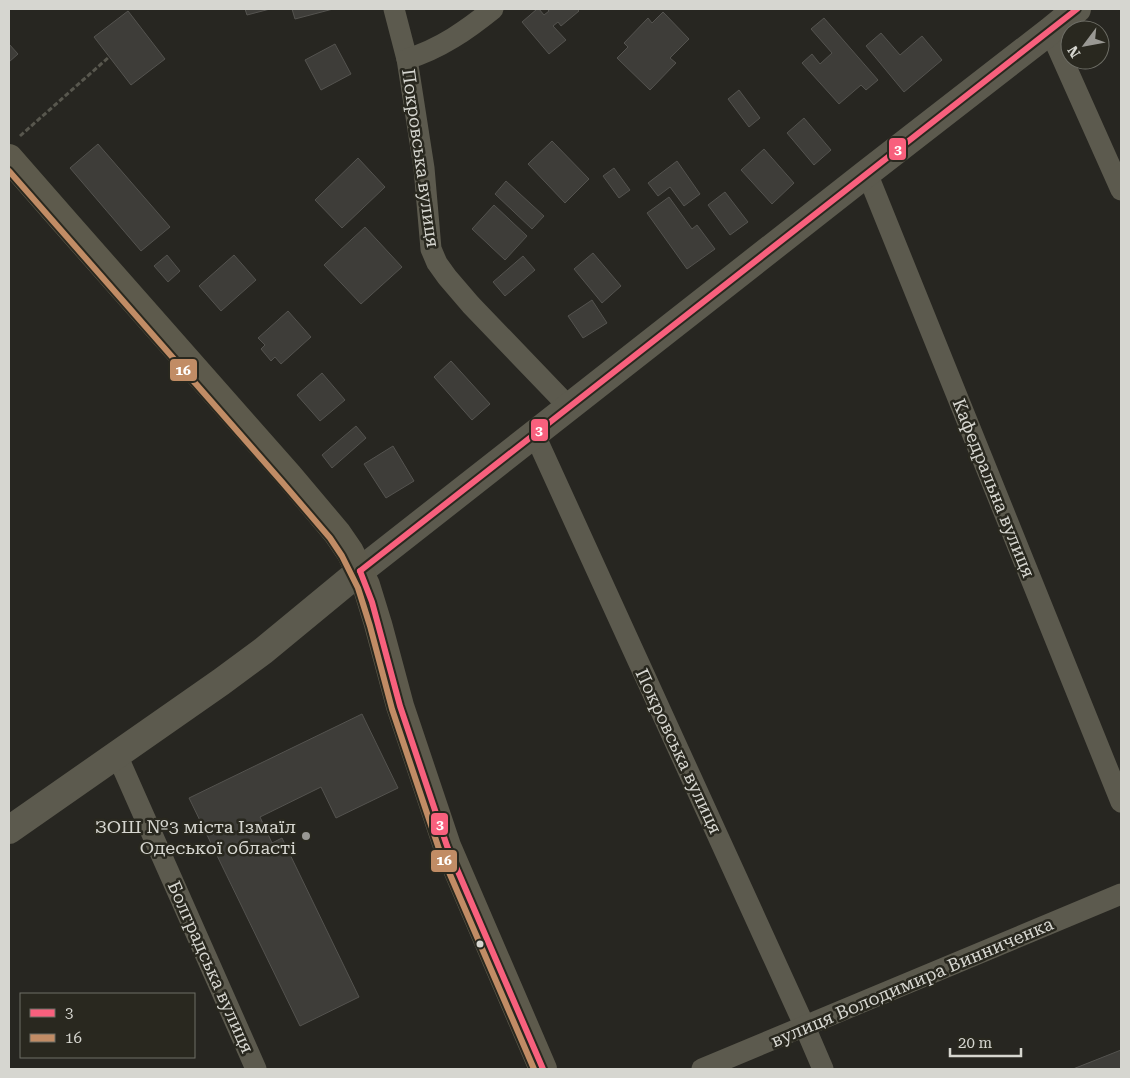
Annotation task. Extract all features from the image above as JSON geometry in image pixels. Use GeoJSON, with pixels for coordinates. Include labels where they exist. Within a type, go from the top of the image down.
{"type":"FeatureCollection","features":[{"type":"Feature","properties":{"kind":"main road"},"geometry":{"type":"LineString","coordinates":[[12,150],[317,507],[337,533],[360,571],[372,602],[400,706],[447,846],[543,1069]]}},
{"type":"Feature","properties":{"kind":"street","name":"Покровська вулиця"},"geometry":{"type":"LineString","coordinates":[[394,9],[407,59],[424,168],[431,249],[437,263],[446,277],[470,305],[569,407]]}},
{"type":"Feature","properties":{"kind":"street"},"geometry":{"type":"LineString","coordinates":[[407,59],[451,39],[493,9]]}},
{"type":"Feature","properties":{"kind":"street"},"geometry":{"type":"LineString","coordinates":[[9,830],[263,651],[360,571],[534,433],[1077,9]]}},
{"type":"Feature","properties":{"kind":"street"},"geometry":{"type":"LineString","coordinates":[[1050,31],[1121,190]]}},
{"type":"Feature","properties":{"kind":"street","name":"Кафедральна вулиця"},"geometry":{"type":"LineString","coordinates":[[867,173],[1121,802]]}},
{"type":"Feature","properties":{"kind":"street","name":"Покровська вулиця"},"geometry":{"type":"LineString","coordinates":[[534,433],[823,1069]]}},
{"type":"Feature","properties":{"kind":"street","name":"Болградська вулиця"},"geometry":{"type":"LineString","coordinates":[[117,755],[256,1069]]}},
{"type":"Feature","properties":{"kind":"street","name":"вулиця Володимира Винниченка"},"geometry":{"type":"LineString","coordinates":[[702,1069],[1121,894]]}},
{"type":"Feature","properties":{"kind":"path"},"geometry":{"type":"LineString","coordinates":[[12,150],[109,57]]}},
{"type":"Feature","properties":{"kind":"building"},"geometry":{"type":"Polygon","coordinates":[[[245,9],[270,9],[247,15],[245,9]]]}},
{"type":"Feature","properties":{"kind":"building"},"geometry":{"type":"Polygon","coordinates":[[[292,9],[333,9],[295,19],[292,9]]]}},
{"type":"Feature","properties":{"kind":"building"},"geometry":{"type":"Polygon","coordinates":[[[537,9],[544,15],[549,11],[547,9],[577,9],[579,11],[561,26],[558,22],[553,26],[566,40],[549,54],[522,22],[537,9]]]}},
{"type":"Feature","properties":{"kind":"building"},"geometry":{"type":"Polygon","coordinates":[[[128,11],[165,59],[131,85],[94,37],[128,11]]]}},
{"type":"Feature","properties":{"kind":"building"},"geometry":{"type":"Polygon","coordinates":[[[663,12],[689,39],[670,58],[676,63],[650,90],[617,58],[628,47],[624,43],[648,18],[652,23],[663,12]]]}},
{"type":"Feature","properties":{"kind":"building"},"geometry":{"type":"Polygon","coordinates":[[[824,18],[878,80],[866,90],[861,85],[839,104],[802,63],[812,54],[820,64],[832,53],[811,29],[824,18]]]}},
{"type":"Feature","properties":{"kind":"building"},"geometry":{"type":"Polygon","coordinates":[[[881,33],[900,55],[922,36],[942,60],[904,92],[866,46],[881,33]]]}},
{"type":"Feature","properties":{"kind":"building"},"geometry":{"type":"Polygon","coordinates":[[[9,44],[18,54],[9,62],[9,44]]]}},
{"type":"Feature","properties":{"kind":"building"},"geometry":{"type":"Polygon","coordinates":[[[335,44],[351,74],[321,90],[305,60],[335,44]]]}},
{"type":"Feature","properties":{"kind":"building"},"geometry":{"type":"Polygon","coordinates":[[[739,90],[760,118],[749,127],[728,99],[739,90]]]}},
{"type":"Feature","properties":{"kind":"building"},"geometry":{"type":"Polygon","coordinates":[[[804,118],[831,150],[814,165],[787,133],[804,118]]]}},
{"type":"Feature","properties":{"kind":"building"},"geometry":{"type":"Polygon","coordinates":[[[552,141],[589,179],[565,203],[528,164],[552,141]]]}},
{"type":"Feature","properties":{"kind":"building"},"geometry":{"type":"Polygon","coordinates":[[[98,144],[170,227],[141,251],[70,168],[98,144]]]}},
{"type":"Feature","properties":{"kind":"building"},"geometry":{"type":"Polygon","coordinates":[[[764,149],[794,183],[772,204],[741,170],[764,149]]]}},
{"type":"Feature","properties":{"kind":"building"},"geometry":{"type":"Polygon","coordinates":[[[358,158],[385,187],[342,228],[315,200],[358,158]]]}},
{"type":"Feature","properties":{"kind":"building"},"geometry":{"type":"Polygon","coordinates":[[[677,161],[700,194],[684,206],[670,187],[658,196],[648,183],[677,161]]]}},
{"type":"Feature","properties":{"kind":"building"},"geometry":{"type":"Polygon","coordinates":[[[614,168],[630,190],[619,198],[603,176],[614,168]]]}},
{"type":"Feature","properties":{"kind":"building"},"geometry":{"type":"Polygon","coordinates":[[[506,181],[544,216],[532,229],[495,194],[506,181]]]}},
{"type":"Feature","properties":{"kind":"building"},"geometry":{"type":"Polygon","coordinates":[[[725,192],[748,222],[730,235],[708,205],[725,192]]]}},
{"type":"Feature","properties":{"kind":"building"},"geometry":{"type":"Polygon","coordinates":[[[669,197],[692,229],[697,225],[715,249],[687,269],[647,213],[669,197]]]}},
{"type":"Feature","properties":{"kind":"building"},"geometry":{"type":"Polygon","coordinates":[[[494,205],[527,236],[505,260],[472,229],[494,205]]]}},
{"type":"Feature","properties":{"kind":"building"},"geometry":{"type":"Polygon","coordinates":[[[365,227],[402,267],[361,304],[324,265],[365,227]]]}},
{"type":"Feature","properties":{"kind":"building"},"geometry":{"type":"Polygon","coordinates":[[[593,253],[621,286],[602,303],[574,269],[593,253]]]}},
{"type":"Feature","properties":{"kind":"building"},"geometry":{"type":"Polygon","coordinates":[[[167,255],[180,271],[168,282],[154,266],[167,255]]]}},
{"type":"Feature","properties":{"kind":"building"},"geometry":{"type":"Polygon","coordinates":[[[234,255],[256,280],[221,311],[199,286],[234,255]]]}},
{"type":"Feature","properties":{"kind":"building"},"geometry":{"type":"Polygon","coordinates":[[[523,256],[535,270],[505,296],[493,282],[523,256]]]}},
{"type":"Feature","properties":{"kind":"building"},"geometry":{"type":"Polygon","coordinates":[[[592,300],[607,323],[583,338],[568,316],[592,300]]]}},
{"type":"Feature","properties":{"kind":"building"},"geometry":{"type":"Polygon","coordinates":[[[288,311],[311,337],[281,364],[275,357],[271,361],[261,349],[265,345],[258,338],[288,311]]]}},
{"type":"Feature","properties":{"kind":"building"},"geometry":{"type":"Polygon","coordinates":[[[451,361],[490,404],[472,420],[434,377],[451,361]]]}},
{"type":"Feature","properties":{"kind":"building"},"geometry":{"type":"Polygon","coordinates":[[[322,373],[345,400],[320,421],[297,395],[322,373]]]}},
{"type":"Feature","properties":{"kind":"building"},"geometry":{"type":"Polygon","coordinates":[[[356,426],[366,438],[332,468],[322,455],[356,426]]]}},
{"type":"Feature","properties":{"kind":"building"},"geometry":{"type":"Polygon","coordinates":[[[393,446],[414,481],[386,498],[364,464],[393,446]]]}},
{"type":"Feature","properties":{"kind":"building"},"geometry":{"type":"Polygon","coordinates":[[[362,714],[398,788],[336,818],[321,787],[260,817],[272,843],[282,838],[359,997],[300,1026],[189,798],[362,714]]]}},
{"type":"Feature","properties":{"kind":"building"},"geometry":{"type":"Polygon","coordinates":[[[1121,1050],[1121,1069],[1073,1069],[1121,1050]]]}},
{"type":"Feature","properties":{"kind":"transit line","name":"3"},"geometry":{"type":"LineString","coordinates":[[360,571],[1077,9]]}},
{"type":"Feature","properties":{"kind":"transit line","name":"16"},"geometry":{"type":"LineString","coordinates":[[9,171],[282,482],[330,538],[342,556],[358,588],[392,709],[439,849],[534,1069]]}},
{"type":"Feature","properties":{"kind":"transit line","name":"3"},"geometry":{"type":"LineString","coordinates":[[360,571],[372,602],[400,706],[447,846],[543,1069]]}},
{"type":"Feature","properties":{"kind":"place","name":"ЗОШ №3 міста Ізмаїл Одеської області"},"geometry":{"type":"Point","coordinates":[306,836]}}]}
